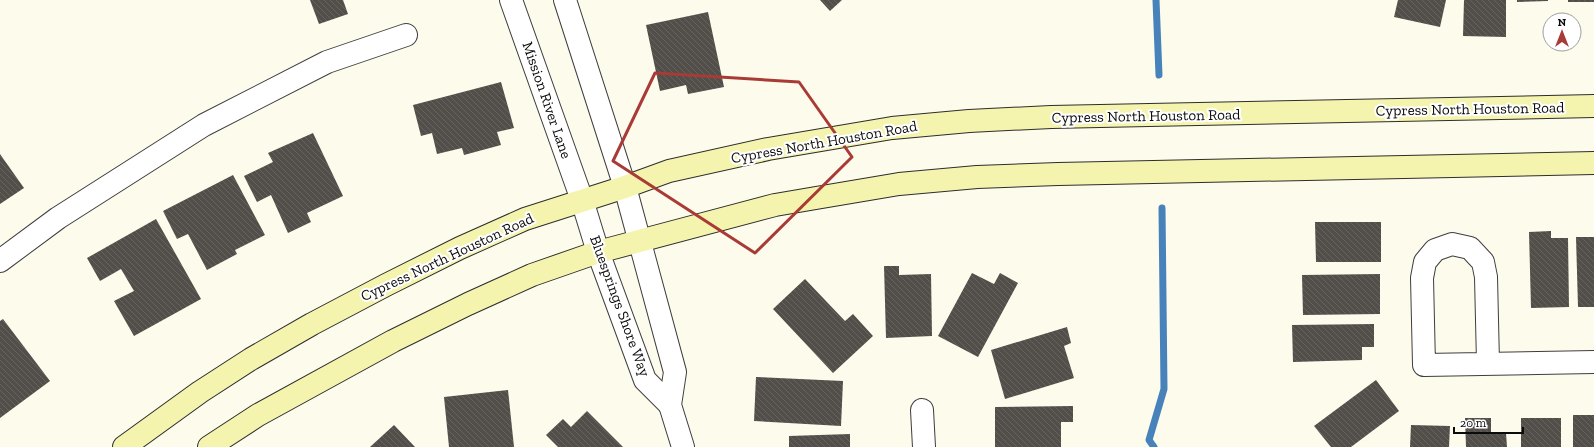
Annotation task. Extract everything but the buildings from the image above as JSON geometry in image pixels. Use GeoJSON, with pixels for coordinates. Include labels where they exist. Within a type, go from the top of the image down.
{"type":"FeatureCollection","features":[{"type":"Feature","properties":{"kind":"main road","name":"Cypress North Houston Road"},"geometry":{"type":"LineString","coordinates":[[124,447],[238,367],[312,324],[460,248],[525,219],[582,200],[625,188],[669,171],[768,149],[892,128],[969,121],[1067,117],[1594,106]]}},
{"type":"Feature","properties":{"kind":"main road"},"geometry":{"type":"LineString","coordinates":[[209,447],[258,415],[393,341],[468,304],[532,275],[598,252],[639,240],[775,205],[899,184],[977,177],[1594,163]]}},
{"type":"Feature","properties":{"kind":"street","name":"Mission River Lane"},"geometry":{"type":"LineString","coordinates":[[511,0],[582,200]]}},
{"type":"Feature","properties":{"kind":"street"},"geometry":{"type":"LineString","coordinates":[[566,0],[625,188]]}},
{"type":"Feature","properties":{"kind":"street"},"geometry":{"type":"LineString","coordinates":[[0,261],[58,218],[204,125],[327,62],[406,35]]}},
{"type":"Feature","properties":{"kind":"street","name":"Bluesprings Shore Way"},"geometry":{"type":"LineString","coordinates":[[625,188],[675,372],[670,405],[683,447]]}},
{"type":"Feature","properties":{"kind":"street","name":"Bluesprings Shore Way"},"geometry":{"type":"LineString","coordinates":[[582,200],[598,252],[645,380],[670,405]]}},
{"type":"Feature","properties":{"kind":"street"},"geometry":{"type":"LineString","coordinates":[[1488,363],[1486,277],[1482,262],[1470,248],[1452,244],[1435,250],[1425,262],[1422,278],[1424,365],[1594,362]]}},
{"type":"Feature","properties":{"kind":"street"},"geometry":{"type":"LineString","coordinates":[[922,410],[924,447]]}},
{"type":"Feature","properties":{"kind":"highlighted area"},"geometry":{"type":"Polygon","coordinates":[[[655,73],[799,82],[852,157],[755,253],[613,161],[655,73]]]}},
{"type":"Feature","properties":{"kind":"waterway"},"geometry":{"type":"LineString","coordinates":[[1156,0],[1159,75]]}},
{"type":"Feature","properties":{"kind":"waterway"},"geometry":{"type":"LineString","coordinates":[[1154,447],[1149,440],[1164,389],[1162,208]]}}]}
